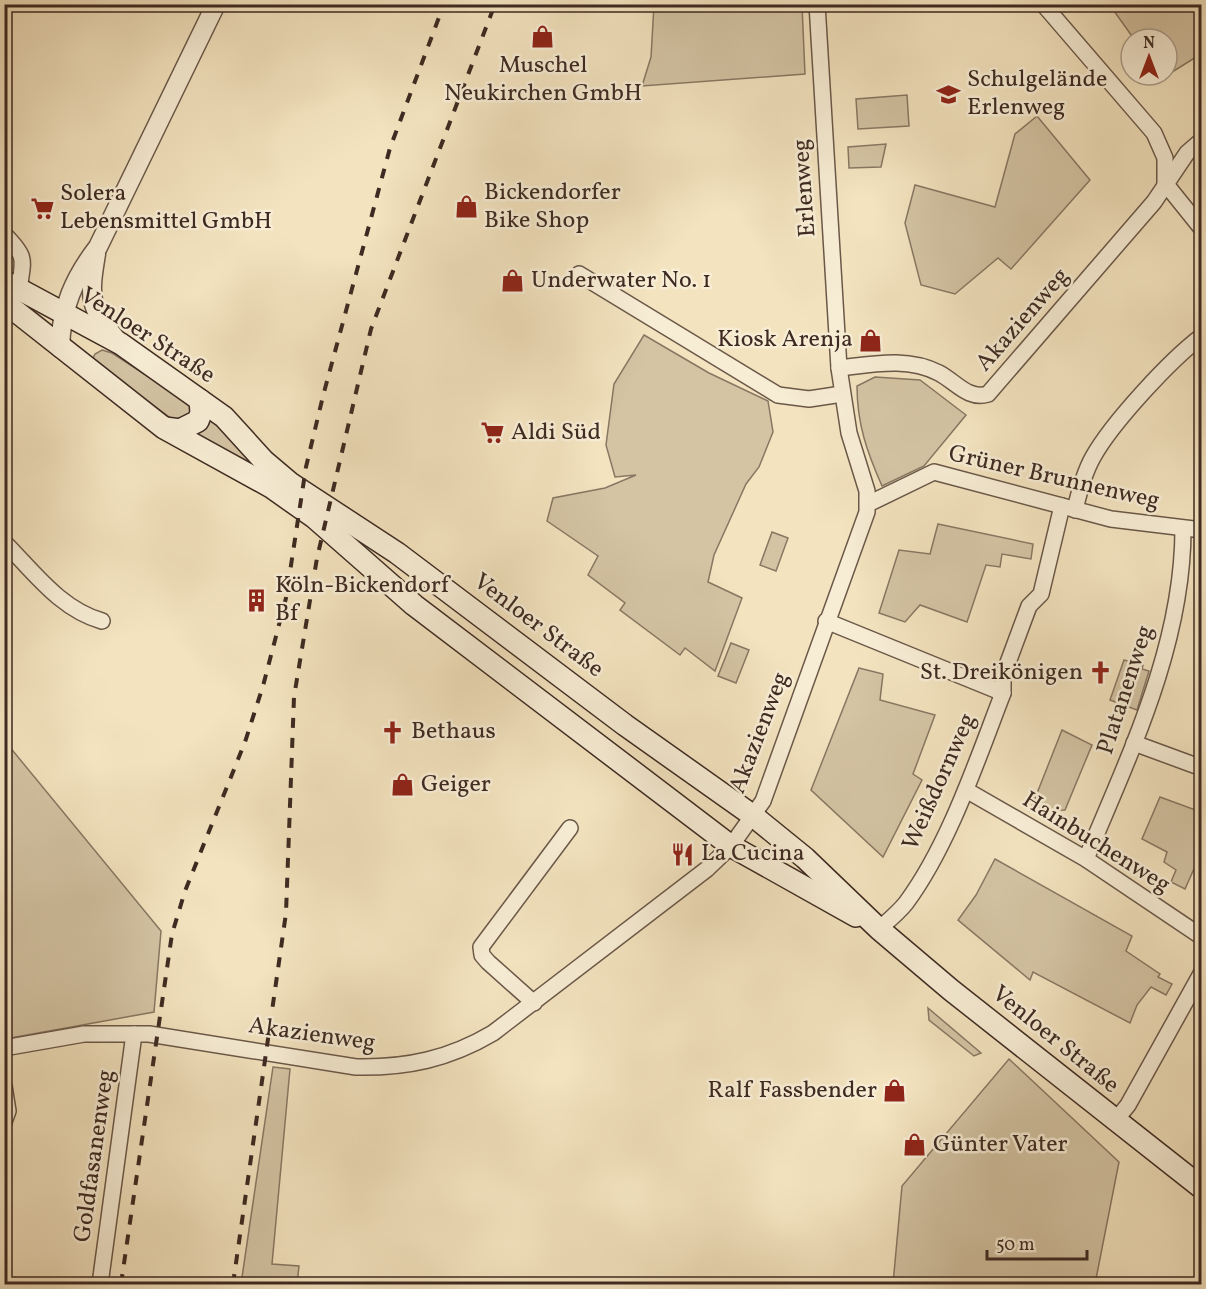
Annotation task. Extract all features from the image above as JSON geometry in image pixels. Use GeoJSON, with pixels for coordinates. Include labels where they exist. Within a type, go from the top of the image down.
{"type":"FeatureCollection","features":[{"type":"Feature","properties":{"kind":"main road","name":"Venloer Straße"},"geometry":{"type":"LineString","coordinates":[[9,291],[63,312],[121,344],[224,417],[264,461],[290,483],[429,577],[625,725],[752,814],[805,858],[879,929],[1115,1121],[1202,1188]]}},
{"type":"Feature","properties":{"kind":"main road","name":"Venloer Straße"},"geometry":{"type":"LineString","coordinates":[[9,291],[60,348],[164,428],[271,487],[315,518],[414,605],[731,846],[879,929]]}},
{"type":"Feature","properties":{"kind":"main road"},"geometry":{"type":"LineString","coordinates":[[87,367],[85,358],[89,347],[105,343],[121,344]]}},
{"type":"Feature","properties":{"kind":"main road"},"geometry":{"type":"LineString","coordinates":[[164,428],[180,430],[198,421],[201,413],[200,400]]}},
{"type":"Feature","properties":{"kind":"street"},"geometry":{"type":"LineString","coordinates":[[60,348],[63,312],[69,294],[83,266],[98,247],[216,4]]}},
{"type":"Feature","properties":{"kind":"street","name":"Erlenweg"},"geometry":{"type":"LineString","coordinates":[[817,4],[840,368]]}},
{"type":"Feature","properties":{"kind":"street"},"geometry":{"type":"LineString","coordinates":[[1043,4],[1154,133],[1165,158],[1165,183],[1202,230]]}},
{"type":"Feature","properties":{"kind":"street","name":"Akazienweg"},"geometry":{"type":"LineString","coordinates":[[4,1048],[84,1034],[134,1034],[278,1053],[356,1067],[387,1068],[440,1058],[471,1046],[534,1003],[707,869],[731,846],[763,801],[826,621],[864,525],[868,504],[864,480],[849,433],[840,368],[896,363],[921,364],[943,375],[970,394],[980,397],[988,394],[1154,202],[1187,153],[1202,140]]}},
{"type":"Feature","properties":{"kind":"street"},"geometry":{"type":"LineString","coordinates":[[4,234],[22,252],[23,259],[9,291]]}},
{"type":"Feature","properties":{"kind":"street"},"geometry":{"type":"LineString","coordinates":[[98,247],[90,282],[94,308],[105,326],[121,344]]}},
{"type":"Feature","properties":{"kind":"street"},"geometry":{"type":"LineString","coordinates":[[579,273],[778,395],[809,399],[842,394]]}},
{"type":"Feature","properties":{"kind":"street","name":"Weißdornweg"},"geometry":{"type":"LineString","coordinates":[[879,929],[905,904],[932,860],[966,790],[1003,693],[1003,676],[1029,606],[1041,594],[1069,508],[1093,456],[1144,392],[1199,343]]}},
{"type":"Feature","properties":{"kind":"street","name":"Grüner Brunnenweg"},"geometry":{"type":"LineString","coordinates":[[868,504],[934,472],[1111,519],[1202,530]]}},
{"type":"Feature","properties":{"kind":"street","name":"Platanenweg"},"geometry":{"type":"LineString","coordinates":[[1086,858],[1134,743],[1167,644],[1175,605],[1183,529]]}},
{"type":"Feature","properties":{"kind":"street"},"geometry":{"type":"LineString","coordinates":[[4,542],[63,602],[83,615],[102,621]]}},
{"type":"Feature","properties":{"kind":"street"},"geometry":{"type":"LineString","coordinates":[[826,621],[1003,693]]}},
{"type":"Feature","properties":{"kind":"street"},"geometry":{"type":"LineString","coordinates":[[1134,743],[1202,768]]}},
{"type":"Feature","properties":{"kind":"street","name":"Hainbuchenweg"},"geometry":{"type":"LineString","coordinates":[[966,790],[1086,858],[1202,937]]}},
{"type":"Feature","properties":{"kind":"street"},"geometry":{"type":"LineString","coordinates":[[534,1003],[482,956],[481,947],[570,828]]}},
{"type":"Feature","properties":{"kind":"street"},"geometry":{"type":"LineString","coordinates":[[1115,1121],[1128,1105],[1202,972]]}},
{"type":"Feature","properties":{"kind":"street","name":"Goldfasanenweg"},"geometry":{"type":"LineString","coordinates":[[100,1284],[134,1034]]}},
{"type":"Feature","properties":{"kind":"street"},"geometry":{"type":"LineString","coordinates":[[4,1086],[8,1111],[4,1122]]}},
{"type":"Feature","properties":{"kind":"shaded area"},"geometry":{"type":"Polygon","coordinates":[[[654,5],[802,5],[805,74],[642,86],[651,57],[654,5]]]}},
{"type":"Feature","properties":{"kind":"shaded area"},"geometry":{"type":"Polygon","coordinates":[[[1124,5],[1201,5],[1201,54],[1179,68],[1179,27],[1125,27],[1114,11],[1124,5]]]}},
{"type":"Feature","properties":{"kind":"shaded area"},"geometry":{"type":"Polygon","coordinates":[[[907,95],[909,126],[858,129],[856,99],[907,95]]]}},
{"type":"Feature","properties":{"kind":"shaded area"},"geometry":{"type":"Polygon","coordinates":[[[1037,116],[1090,180],[1011,269],[998,258],[955,294],[921,285],[905,223],[915,185],[995,207],[1015,134],[1037,116]]]}},
{"type":"Feature","properties":{"kind":"shaded area"},"geometry":{"type":"Polygon","coordinates":[[[886,144],[881,167],[849,168],[848,147],[886,144]]]}},
{"type":"Feature","properties":{"kind":"shaded area"},"geometry":{"type":"Polygon","coordinates":[[[644,335],[709,373],[768,401],[773,432],[759,467],[746,484],[714,555],[708,582],[742,598],[715,671],[685,648],[680,655],[620,610],[625,603],[588,575],[598,556],[547,521],[553,498],[605,488],[636,475],[615,477],[606,445],[614,384],[644,335]]]}},
{"type":"Feature","properties":{"kind":"shaded area"},"geometry":{"type":"Polygon","coordinates":[[[102,350],[112,353],[189,403],[191,411],[186,420],[172,419],[92,360],[95,354],[102,350]]]}},
{"type":"Feature","properties":{"kind":"shaded area"},"geometry":{"type":"Polygon","coordinates":[[[875,377],[920,380],[966,415],[924,466],[882,486],[864,438],[857,400],[857,386],[875,377]]]}},
{"type":"Feature","properties":{"kind":"shaded area"},"geometry":{"type":"Polygon","coordinates":[[[211,418],[273,477],[191,435],[211,418]]]}},
{"type":"Feature","properties":{"kind":"shaded area"},"geometry":{"type":"Polygon","coordinates":[[[938,524],[1033,544],[1031,559],[1002,554],[1000,567],[986,565],[967,622],[920,605],[905,622],[879,613],[899,550],[930,554],[938,524]]]}},
{"type":"Feature","properties":{"kind":"shaded area"},"geometry":{"type":"Polygon","coordinates":[[[772,532],[788,538],[776,571],[760,565],[772,532]]]}},
{"type":"Feature","properties":{"kind":"shaded area"},"geometry":{"type":"Polygon","coordinates":[[[731,643],[749,650],[736,683],[718,676],[731,643]]]}},
{"type":"Feature","properties":{"kind":"shaded area"},"geometry":{"type":"Polygon","coordinates":[[[1124,660],[1143,665],[1142,669],[1149,671],[1137,710],[1110,700],[1124,660]]]}},
{"type":"Feature","properties":{"kind":"shaded area"},"geometry":{"type":"Polygon","coordinates":[[[859,668],[883,674],[880,700],[935,715],[913,774],[922,780],[883,857],[811,790],[859,668]]]}},
{"type":"Feature","properties":{"kind":"shaded area"},"geometry":{"type":"Polygon","coordinates":[[[1062,730],[1092,745],[1065,810],[1030,811],[1062,730]]]}},
{"type":"Feature","properties":{"kind":"shaded area"},"geometry":{"type":"Polygon","coordinates":[[[4,740],[161,931],[154,1012],[5,1039],[4,740]]]}},
{"type":"Feature","properties":{"kind":"shaded area"},"geometry":{"type":"Polygon","coordinates":[[[1160,797],[1201,812],[1201,853],[1185,889],[1171,882],[1176,870],[1164,862],[1167,852],[1142,839],[1160,797]]]}},
{"type":"Feature","properties":{"kind":"shaded area"},"geometry":{"type":"Polygon","coordinates":[[[995,859],[1132,936],[1126,951],[1160,974],[1158,977],[1172,984],[1166,995],[1151,987],[1137,1005],[1130,1023],[1033,972],[1030,980],[958,920],[976,895],[995,859]]]}},
{"type":"Feature","properties":{"kind":"shaded area"},"geometry":{"type":"Polygon","coordinates":[[[928,1008],[981,1053],[974,1056],[929,1020],[928,1008]]]}},
{"type":"Feature","properties":{"kind":"shaded area"},"geometry":{"type":"Polygon","coordinates":[[[1009,1059],[1119,1162],[1095,1284],[893,1284],[902,1186],[1009,1059]]]}},
{"type":"Feature","properties":{"kind":"shaded area"},"geometry":{"type":"Polygon","coordinates":[[[273,1067],[290,1069],[272,1264],[299,1266],[297,1284],[241,1284],[273,1067]]]}},
{"type":"Feature","properties":{"kind":"railway"},"geometry":{"type":"LineString","coordinates":[[121,1284],[172,934],[185,891],[245,742],[263,686],[286,598],[306,467],[323,396],[390,148],[444,4]]}},
{"type":"Feature","properties":{"kind":"railway"},"geometry":{"type":"LineString","coordinates":[[233,1284],[286,913],[294,697],[317,558],[371,329],[495,4]]}},
{"type":"Feature","properties":{"kind":"place","name":"Muschel Neukirchen GmbH"},"geometry":{"type":"Point","coordinates":[543,36]}},
{"type":"Feature","properties":{"kind":"place","name":"Schulgelände Erlenweg"},"geometry":{"type":"Point","coordinates":[949,94]}},
{"type":"Feature","properties":{"kind":"place","name":"Bickendorfer Bike Shop"},"geometry":{"type":"Point","coordinates":[466,207]}},
{"type":"Feature","properties":{"kind":"place","name":"Solera Lebensmittel GmbH"},"geometry":{"type":"Point","coordinates":[42,208]}},
{"type":"Feature","properties":{"kind":"place","name":"Underwater No. 1"},"geometry":{"type":"Point","coordinates":[513,281]}},
{"type":"Feature","properties":{"kind":"place","name":"Kiosk Arenja"},"geometry":{"type":"Point","coordinates":[871,340]}},
{"type":"Feature","properties":{"kind":"place","name":"Aldi Süd"},"geometry":{"type":"Point","coordinates":[493,433]}},
{"type":"Feature","properties":{"kind":"place","name":"Köln-Bickendorf Bf"},"geometry":{"type":"Point","coordinates":[257,600]}},
{"type":"Feature","properties":{"kind":"place","name":"St. Dreikönigen"},"geometry":{"type":"Point","coordinates":[1101,673]}},
{"type":"Feature","properties":{"kind":"place","name":"Bethaus"},"geometry":{"type":"Point","coordinates":[393,732]}},
{"type":"Feature","properties":{"kind":"place","name":"Geiger"},"geometry":{"type":"Point","coordinates":[403,785]}},
{"type":"Feature","properties":{"kind":"place","name":"La Cucina"},"geometry":{"type":"Point","coordinates":[683,854]}},
{"type":"Feature","properties":{"kind":"place","name":"Ralf Fassbender"},"geometry":{"type":"Point","coordinates":[895,1091]}},
{"type":"Feature","properties":{"kind":"place","name":"Günter Vater"},"geometry":{"type":"Point","coordinates":[915,1145]}}]}
